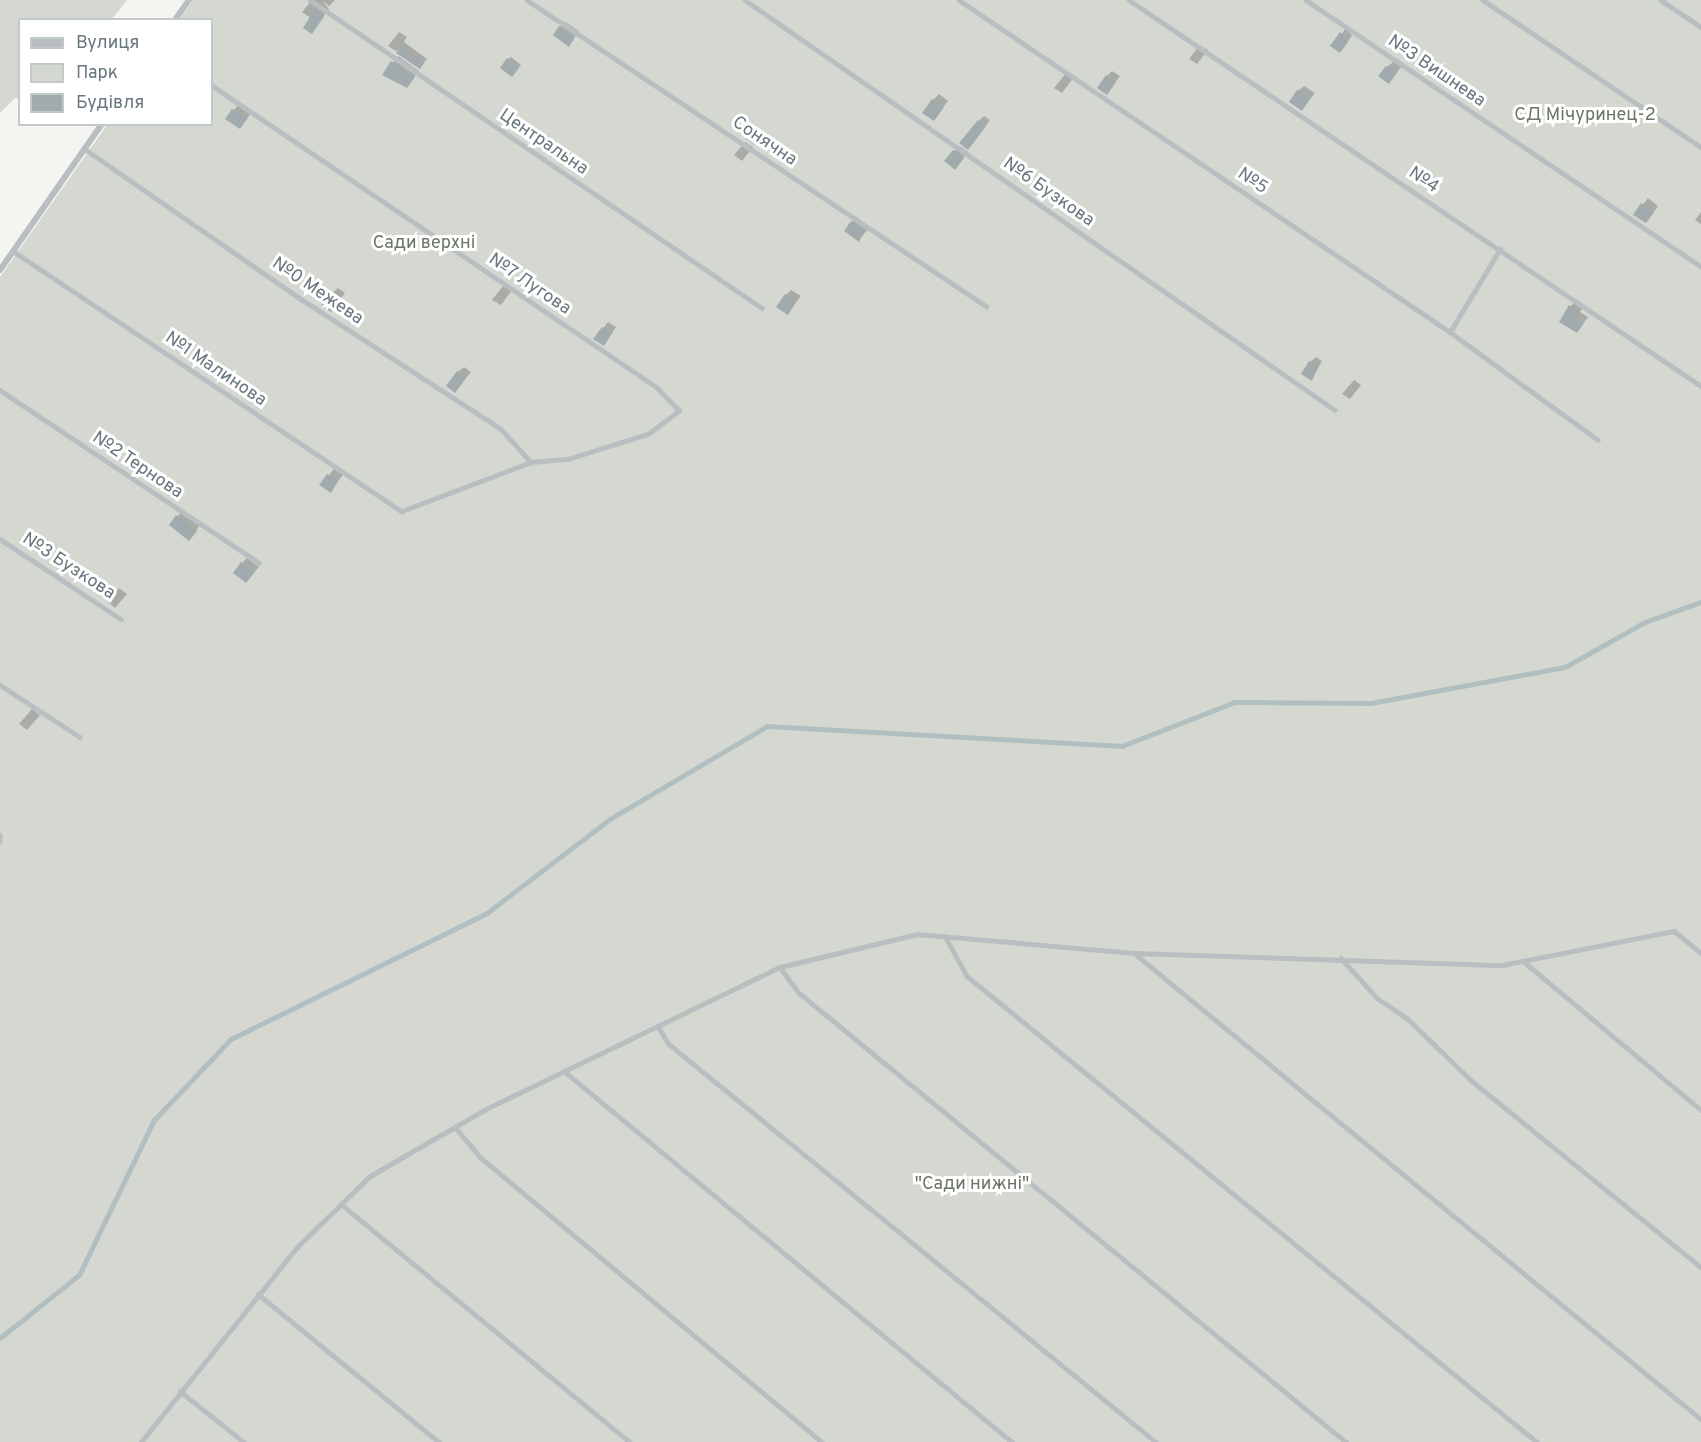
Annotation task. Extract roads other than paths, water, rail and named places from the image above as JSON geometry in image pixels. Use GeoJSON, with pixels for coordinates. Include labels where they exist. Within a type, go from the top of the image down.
{"type":"FeatureCollection","features":[{"type":"Feature","properties":{"kind":"street"},"geometry":{"type":"LineString","coordinates":[[176,18],[189,0]]}},
{"type":"Feature","properties":{"kind":"street"},"geometry":{"type":"LineString","coordinates":[[0,270],[101,126]]}},
{"type":"Feature","properties":{"kind":"lane","name":"Центральна"},"geometry":{"type":"LineString","coordinates":[[310,0],[762,308]]}},
{"type":"Feature","properties":{"kind":"lane","name":"Сонячна"},"geometry":{"type":"LineString","coordinates":[[527,0],[986,306]]}},
{"type":"Feature","properties":{"kind":"lane","name":"№6 Бузкова"},"geometry":{"type":"LineString","coordinates":[[745,0],[1335,410]]}},
{"type":"Feature","properties":{"kind":"lane","name":"№5"},"geometry":{"type":"LineString","coordinates":[[959,0],[1450,332],[1598,440]]}},
{"type":"Feature","properties":{"kind":"lane","name":"№4"},"geometry":{"type":"LineString","coordinates":[[1129,0],[1701,386]]}},
{"type":"Feature","properties":{"kind":"lane","name":"№3 Вишнева"},"geometry":{"type":"LineString","coordinates":[[1306,0],[1701,266]]}},
{"type":"Feature","properties":{"kind":"lane"},"geometry":{"type":"LineString","coordinates":[[1483,0],[1701,147]]}},
{"type":"Feature","properties":{"kind":"lane"},"geometry":{"type":"LineString","coordinates":[[1661,0],[1701,27]]}},
{"type":"Feature","properties":{"kind":"lane","name":"№7 Лугова"},"geometry":{"type":"LineString","coordinates":[[213,87],[657,388],[679,411],[648,434],[568,459],[531,462]]}},
{"type":"Feature","properties":{"kind":"lane","name":"№0 Межева"},"geometry":{"type":"LineString","coordinates":[[85,149],[301,299],[501,429],[531,462]]}},
{"type":"Feature","properties":{"kind":"lane"},"geometry":{"type":"LineString","coordinates":[[1450,332],[1500,249]]}},
{"type":"Feature","properties":{"kind":"lane","name":"№1 Малинова"},"geometry":{"type":"LineString","coordinates":[[13,251],[402,511],[531,462]]}},
{"type":"Feature","properties":{"kind":"lane","name":"№2 Тернова"},"geometry":{"type":"LineString","coordinates":[[0,390],[258,563]]}},
{"type":"Feature","properties":{"kind":"lane","name":"№3 Бузкова"},"geometry":{"type":"LineString","coordinates":[[0,539],[121,619]]}},
{"type":"Feature","properties":{"kind":"lane"},"geometry":{"type":"LineString","coordinates":[[0,685],[80,737]]}},
{"type":"Feature","properties":{"kind":"lane"},"geometry":{"type":"LineString","coordinates":[[141,1442],[297,1247],[370,1176],[455,1127],[564,1071],[780,967],[917,934],[1134,953],[1502,964],[1674,931],[1701,953]]}},
{"type":"Feature","properties":{"kind":"lane"},"geometry":{"type":"LineString","coordinates":[[945,936],[967,976],[1537,1442]]}},
{"type":"Feature","properties":{"kind":"lane"},"geometry":{"type":"LineString","coordinates":[[1134,953],[1701,1419]]}},
{"type":"Feature","properties":{"kind":"lane"},"geometry":{"type":"LineString","coordinates":[[1341,958],[1377,998],[1408,1019],[1472,1081],[1701,1267]]}},
{"type":"Feature","properties":{"kind":"lane"},"geometry":{"type":"LineString","coordinates":[[1523,960],[1701,1110]]}},
{"type":"Feature","properties":{"kind":"lane"},"geometry":{"type":"LineString","coordinates":[[780,967],[798,992],[1346,1442]]}},
{"type":"Feature","properties":{"kind":"lane"},"geometry":{"type":"LineString","coordinates":[[658,1026],[669,1044],[1156,1442]]}},
{"type":"Feature","properties":{"kind":"lane"},"geometry":{"type":"LineString","coordinates":[[564,1071],[1012,1442]]}},
{"type":"Feature","properties":{"kind":"lane"},"geometry":{"type":"LineString","coordinates":[[455,1127],[480,1157],[822,1442]]}},
{"type":"Feature","properties":{"kind":"lane"},"geometry":{"type":"LineString","coordinates":[[341,1204],[630,1442]]}},
{"type":"Feature","properties":{"kind":"lane"},"geometry":{"type":"LineString","coordinates":[[258,1294],[439,1442]]}},
{"type":"Feature","properties":{"kind":"lane"},"geometry":{"type":"LineString","coordinates":[[180,1391],[244,1442]]}},
{"type":"Feature","properties":{"kind":"waterway"},"geometry":{"type":"LineString","coordinates":[[0,1338],[79,1275],[154,1120],[231,1039],[487,913],[610,819],[767,726],[1122,746],[1235,702],[1371,703],[1565,667],[1645,622],[1701,602]]}},
{"type":"Feature","properties":{"kind":"park label","name":"СД Мічуринец-2"},"geometry":{"type":"Point","coordinates":[1585,116]}},
{"type":"Feature","properties":{"kind":"park label","name":"Сади верхні"},"geometry":{"type":"Point","coordinates":[424,244]}},
{"type":"Feature","properties":{"kind":"park label","name":"\"Сади нижні\""},"geometry":{"type":"Point","coordinates":[972,1185]}}]}
